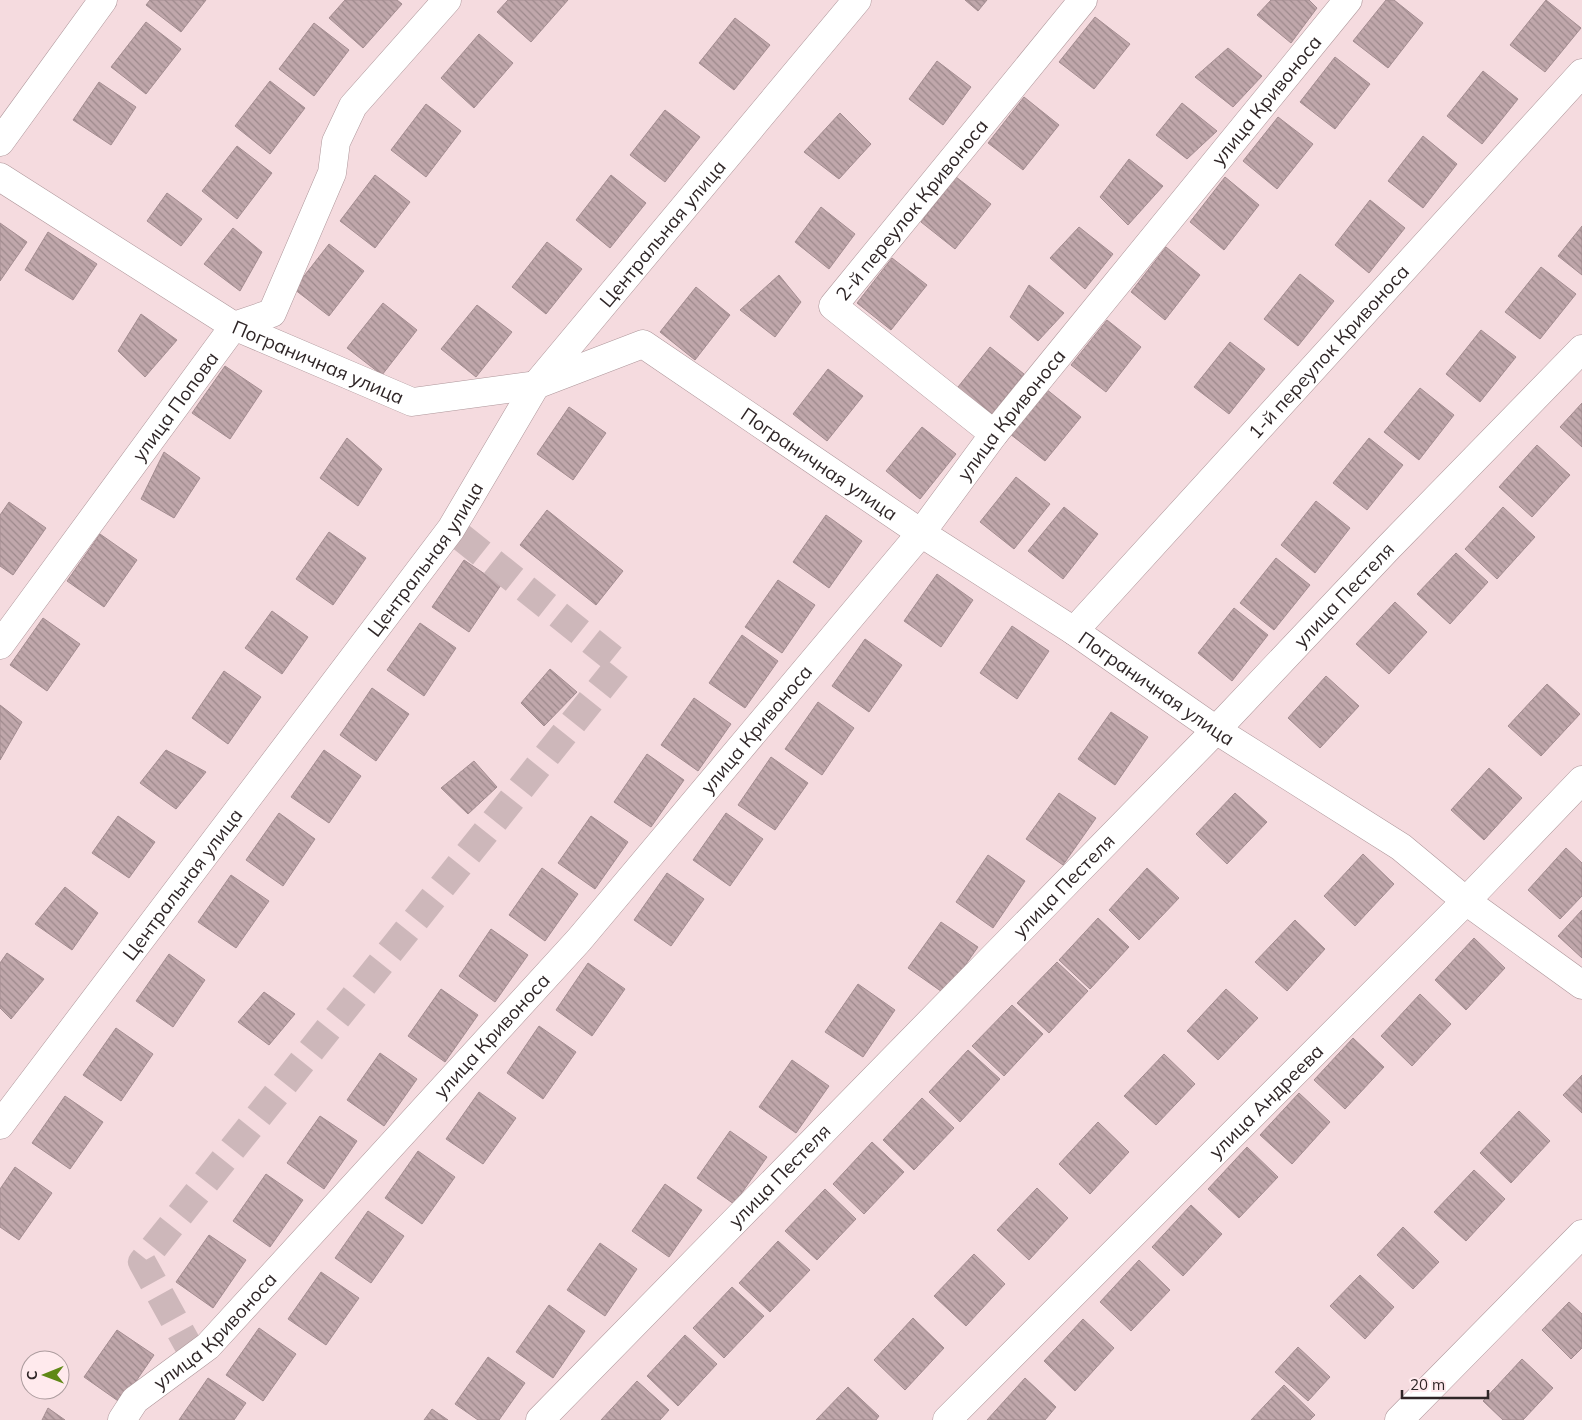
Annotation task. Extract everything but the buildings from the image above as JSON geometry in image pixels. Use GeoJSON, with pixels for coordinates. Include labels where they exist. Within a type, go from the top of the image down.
{"type":"FeatureCollection","features":[{"type":"Feature","properties":{"kind":"street"},"geometry":{"type":"LineString","coordinates":[[0,142],[102,0]]}},
{"type":"Feature","properties":{"kind":"street"},"geometry":{"type":"LineString","coordinates":[[234,326],[272,313],[332,173],[336,142],[353,106],[447,0]]}},
{"type":"Feature","properties":{"kind":"street","name":"Центральная улица"},"geometry":{"type":"LineString","coordinates":[[0,1125],[451,529],[536,385],[857,0]]}},
{"type":"Feature","properties":{"kind":"street","name":"2-й переулок Кривоноса"},"geometry":{"type":"LineString","coordinates":[[994,434],[833,306],[1083,0]]}},
{"type":"Feature","properties":{"kind":"street","name":"улица Кривоноса"},"geometry":{"type":"LineString","coordinates":[[122,1420],[135,1400],[208,1346],[579,940],[921,533],[994,434],[1348,0]]}},
{"type":"Feature","properties":{"kind":"street","name":"1-й переулок Кривоноса"},"geometry":{"type":"LineString","coordinates":[[1074,631],[1582,73]]}},
{"type":"Feature","properties":{"kind":"street","name":"Пограничная улица"},"geometry":{"type":"LineString","coordinates":[[0,177],[234,326],[412,402],[536,385],[643,344],[921,533],[1074,631],[1216,730],[1401,847],[1466,901],[1582,985]]}},
{"type":"Feature","properties":{"kind":"street","name":"улица Попова"},"geometry":{"type":"LineString","coordinates":[[0,644],[234,326]]}},
{"type":"Feature","properties":{"kind":"street","name":"улица Пестеля"},"geometry":{"type":"LineString","coordinates":[[540,1420],[1216,730],[1388,548],[1582,349]]}},
{"type":"Feature","properties":{"kind":"street","name":"улица Андреева"},"geometry":{"type":"LineString","coordinates":[[946,1420],[1466,901],[1582,780]]}},
{"type":"Feature","properties":{"kind":"street"},"geometry":{"type":"LineString","coordinates":[[1399,1420],[1582,1234]]}},
{"type":"Feature","properties":{"kind":"tunnel"},"geometry":{"type":"LineString","coordinates":[[194,1356],[142,1262],[620,664],[451,529]]}}]}
